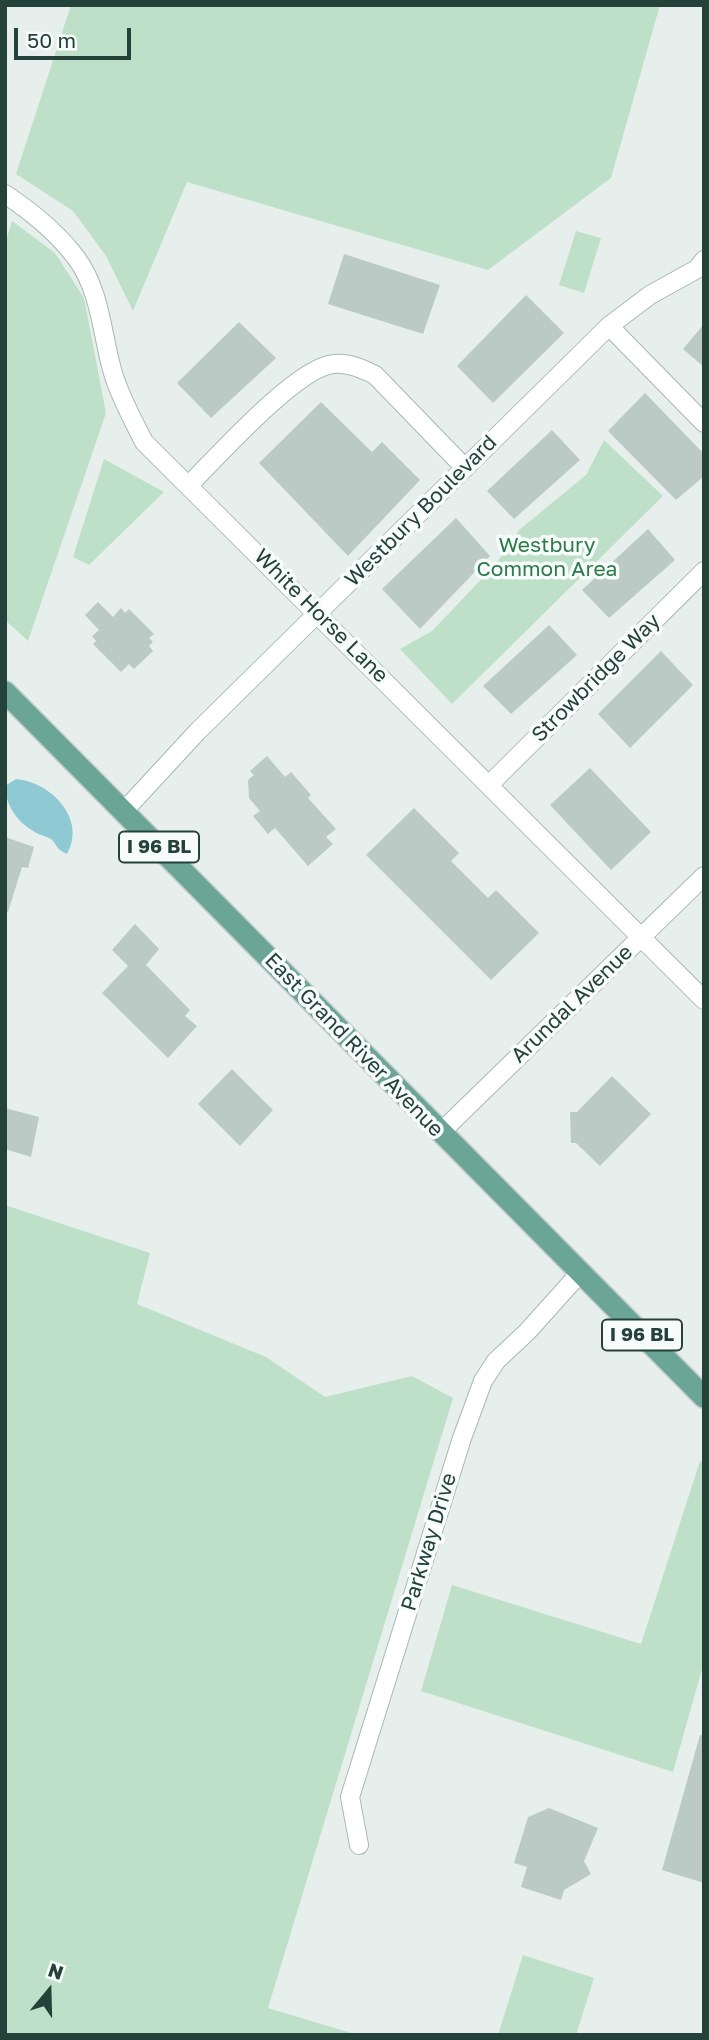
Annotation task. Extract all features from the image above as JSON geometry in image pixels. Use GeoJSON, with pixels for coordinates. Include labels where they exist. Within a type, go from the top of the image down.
{"type":"FeatureCollection","features":[{"type":"Feature","properties":{"kind":"main road","name":"East Grand River Avenue"},"geometry":{"type":"LineString","coordinates":[[5,692],[704,1397]]}},
{"type":"Feature","properties":{"kind":"street","name":"White Horse Lane"},"geometry":{"type":"LineString","coordinates":[[5,194],[52,230],[79,261],[95,296],[113,374],[127,410],[145,442],[704,1000]]}},
{"type":"Feature","properties":{"kind":"street","name":"Westbury Boulevard"},"geometry":{"type":"LineString","coordinates":[[124,811],[197,732],[609,326],[650,295],[697,269],[704,260]]}},
{"type":"Feature","properties":{"kind":"street"},"geometry":{"type":"LineString","coordinates":[[609,326],[704,423]]}},
{"type":"Feature","properties":{"kind":"street"},"geometry":{"type":"LineString","coordinates":[[189,485],[254,420],[293,386],[314,371],[332,363],[358,367],[375,375],[465,468]]}},
{"type":"Feature","properties":{"kind":"street","name":"Strowbridge Way"},"geometry":{"type":"LineString","coordinates":[[489,785],[704,571]]}},
{"type":"Feature","properties":{"kind":"street","name":"Arundal Avenue"},"geometry":{"type":"LineString","coordinates":[[440,1133],[704,876]]}},
{"type":"Feature","properties":{"kind":"street","name":"Parkway Drive"},"geometry":{"type":"LineString","coordinates":[[359,1845],[350,1797],[462,1438],[479,1393],[496,1361],[527,1332],[580,1273]]}},
{"type":"Feature","properties":{"kind":"green space"},"geometry":{"type":"Polygon","coordinates":[[[71,5],[660,5],[611,178],[488,270],[187,182],[133,311],[106,256],[73,211],[16,174],[71,5]]]}},
{"type":"Feature","properties":{"kind":"green space"},"geometry":{"type":"Polygon","coordinates":[[[12,221],[55,253],[84,298],[106,413],[28,641],[5,620],[5,244],[12,221]]]}},
{"type":"Feature","properties":{"kind":"green space"},"geometry":{"type":"Polygon","coordinates":[[[576,231],[601,238],[584,293],[559,285],[576,231]]]}},
{"type":"Feature","properties":{"kind":"green space","name":"Westbury Common Area"},"geometry":{"type":"Polygon","coordinates":[[[604,440],[663,496],[452,704],[400,649],[432,631],[495,565],[519,530],[586,475],[604,440]]]}},
{"type":"Feature","properties":{"kind":"green space"},"geometry":{"type":"Polygon","coordinates":[[[104,459],[164,492],[89,565],[73,557],[104,459]]]}},
{"type":"Feature","properties":{"kind":"green space"},"geometry":{"type":"Polygon","coordinates":[[[5,1205],[150,1253],[137,1304],[266,1357],[325,1397],[412,1376],[453,1398],[268,2008],[358,2035],[5,2035],[5,1205]]]}},
{"type":"Feature","properties":{"kind":"green space"},"geometry":{"type":"Polygon","coordinates":[[[700,1461],[704,1464],[704,1662],[673,1772],[421,1691],[452,1585],[641,1644],[700,1461]]]}},
{"type":"Feature","properties":{"kind":"green space"},"geometry":{"type":"Polygon","coordinates":[[[523,1955],[594,1978],[576,2035],[498,2035],[523,1955]]]}},
{"type":"Feature","properties":{"kind":"water"},"geometry":{"type":"Polygon","coordinates":[[[16,779],[42,787],[62,804],[72,828],[72,841],[67,854],[51,839],[29,828],[14,813],[5,786],[16,779]]]}},
{"type":"Feature","properties":{"kind":"building"},"geometry":{"type":"Polygon","coordinates":[[[344,254],[440,285],[423,334],[328,304],[344,254]]]}},
{"type":"Feature","properties":{"kind":"building"},"geometry":{"type":"Polygon","coordinates":[[[526,295],[564,333],[493,403],[457,366],[526,295]]]}},
{"type":"Feature","properties":{"kind":"building"},"geometry":{"type":"Polygon","coordinates":[[[239,322],[276,358],[211,418],[177,383],[239,322]]]}},
{"type":"Feature","properties":{"kind":"building"},"geometry":{"type":"Polygon","coordinates":[[[704,324],[704,367],[683,349],[704,324]]]}},
{"type":"Feature","properties":{"kind":"building"},"geometry":{"type":"Polygon","coordinates":[[[645,393],[704,454],[704,476],[676,500],[608,431],[645,393]]]}},
{"type":"Feature","properties":{"kind":"building"},"geometry":{"type":"Polygon","coordinates":[[[321,402],[372,452],[382,442],[420,480],[348,556],[259,463],[321,402]]]}},
{"type":"Feature","properties":{"kind":"building"},"geometry":{"type":"Polygon","coordinates":[[[552,430],[580,460],[514,519],[487,491],[552,430]]]}},
{"type":"Feature","properties":{"kind":"building"},"geometry":{"type":"Polygon","coordinates":[[[456,518],[490,556],[420,629],[382,589],[456,518]]]}},
{"type":"Feature","properties":{"kind":"building"},"geometry":{"type":"Polygon","coordinates":[[[648,529],[675,560],[609,618],[582,590],[648,529]]]}},
{"type":"Feature","properties":{"kind":"building"},"geometry":{"type":"Polygon","coordinates":[[[98,602],[113,617],[121,608],[125,613],[129,609],[154,634],[149,638],[153,642],[149,646],[153,651],[134,669],[129,664],[121,672],[93,644],[96,641],[92,636],[99,630],[85,615],[98,602]]]}},
{"type":"Feature","properties":{"kind":"building"},"geometry":{"type":"Polygon","coordinates":[[[549,625],[577,655],[511,714],[483,686],[549,625]]]}},
{"type":"Feature","properties":{"kind":"building"},"geometry":{"type":"Polygon","coordinates":[[[661,651],[693,685],[630,748],[598,714],[661,651]]]}},
{"type":"Feature","properties":{"kind":"building"},"geometry":{"type":"Polygon","coordinates":[[[267,756],[285,777],[291,772],[311,795],[308,798],[336,829],[326,837],[333,844],[308,866],[275,828],[268,834],[253,816],[260,811],[249,798],[248,780],[254,775],[250,771],[267,756]]]}},
{"type":"Feature","properties":{"kind":"building"},"geometry":{"type":"Polygon","coordinates":[[[590,768],[651,832],[611,870],[550,805],[590,768]]]}},
{"type":"Feature","properties":{"kind":"building"},"geometry":{"type":"Polygon","coordinates":[[[414,808],[459,853],[451,861],[488,898],[496,890],[539,933],[491,980],[366,855],[414,808]]]}},
{"type":"Feature","properties":{"kind":"building"},"geometry":{"type":"Polygon","coordinates":[[[5,837],[34,847],[28,868],[22,867],[8,912],[5,912],[5,837]]]}},
{"type":"Feature","properties":{"kind":"building"},"geometry":{"type":"Polygon","coordinates":[[[135,924],[159,949],[146,965],[190,1010],[185,1016],[197,1026],[168,1058],[102,993],[128,966],[112,950],[135,924]]]}},
{"type":"Feature","properties":{"kind":"building"},"geometry":{"type":"Polygon","coordinates":[[[232,1069],[273,1110],[240,1146],[198,1104],[232,1069]]]}},
{"type":"Feature","properties":{"kind":"building"},"geometry":{"type":"Polygon","coordinates":[[[612,1076],[651,1114],[600,1166],[576,1143],[571,1143],[570,1112],[577,1112],[612,1076]]]}},
{"type":"Feature","properties":{"kind":"building"},"geometry":{"type":"Polygon","coordinates":[[[5,1108],[39,1117],[31,1157],[5,1149],[5,1108]]]}},
{"type":"Feature","properties":{"kind":"building"},"geometry":{"type":"Polygon","coordinates":[[[700,1735],[704,1736],[704,1883],[662,1870],[700,1735]]]}},
{"type":"Feature","properties":{"kind":"building"},"geometry":{"type":"Polygon","coordinates":[[[549,1808],[598,1828],[584,1861],[591,1874],[564,1890],[561,1900],[521,1887],[527,1867],[514,1863],[528,1817],[549,1808]]]}}]}
